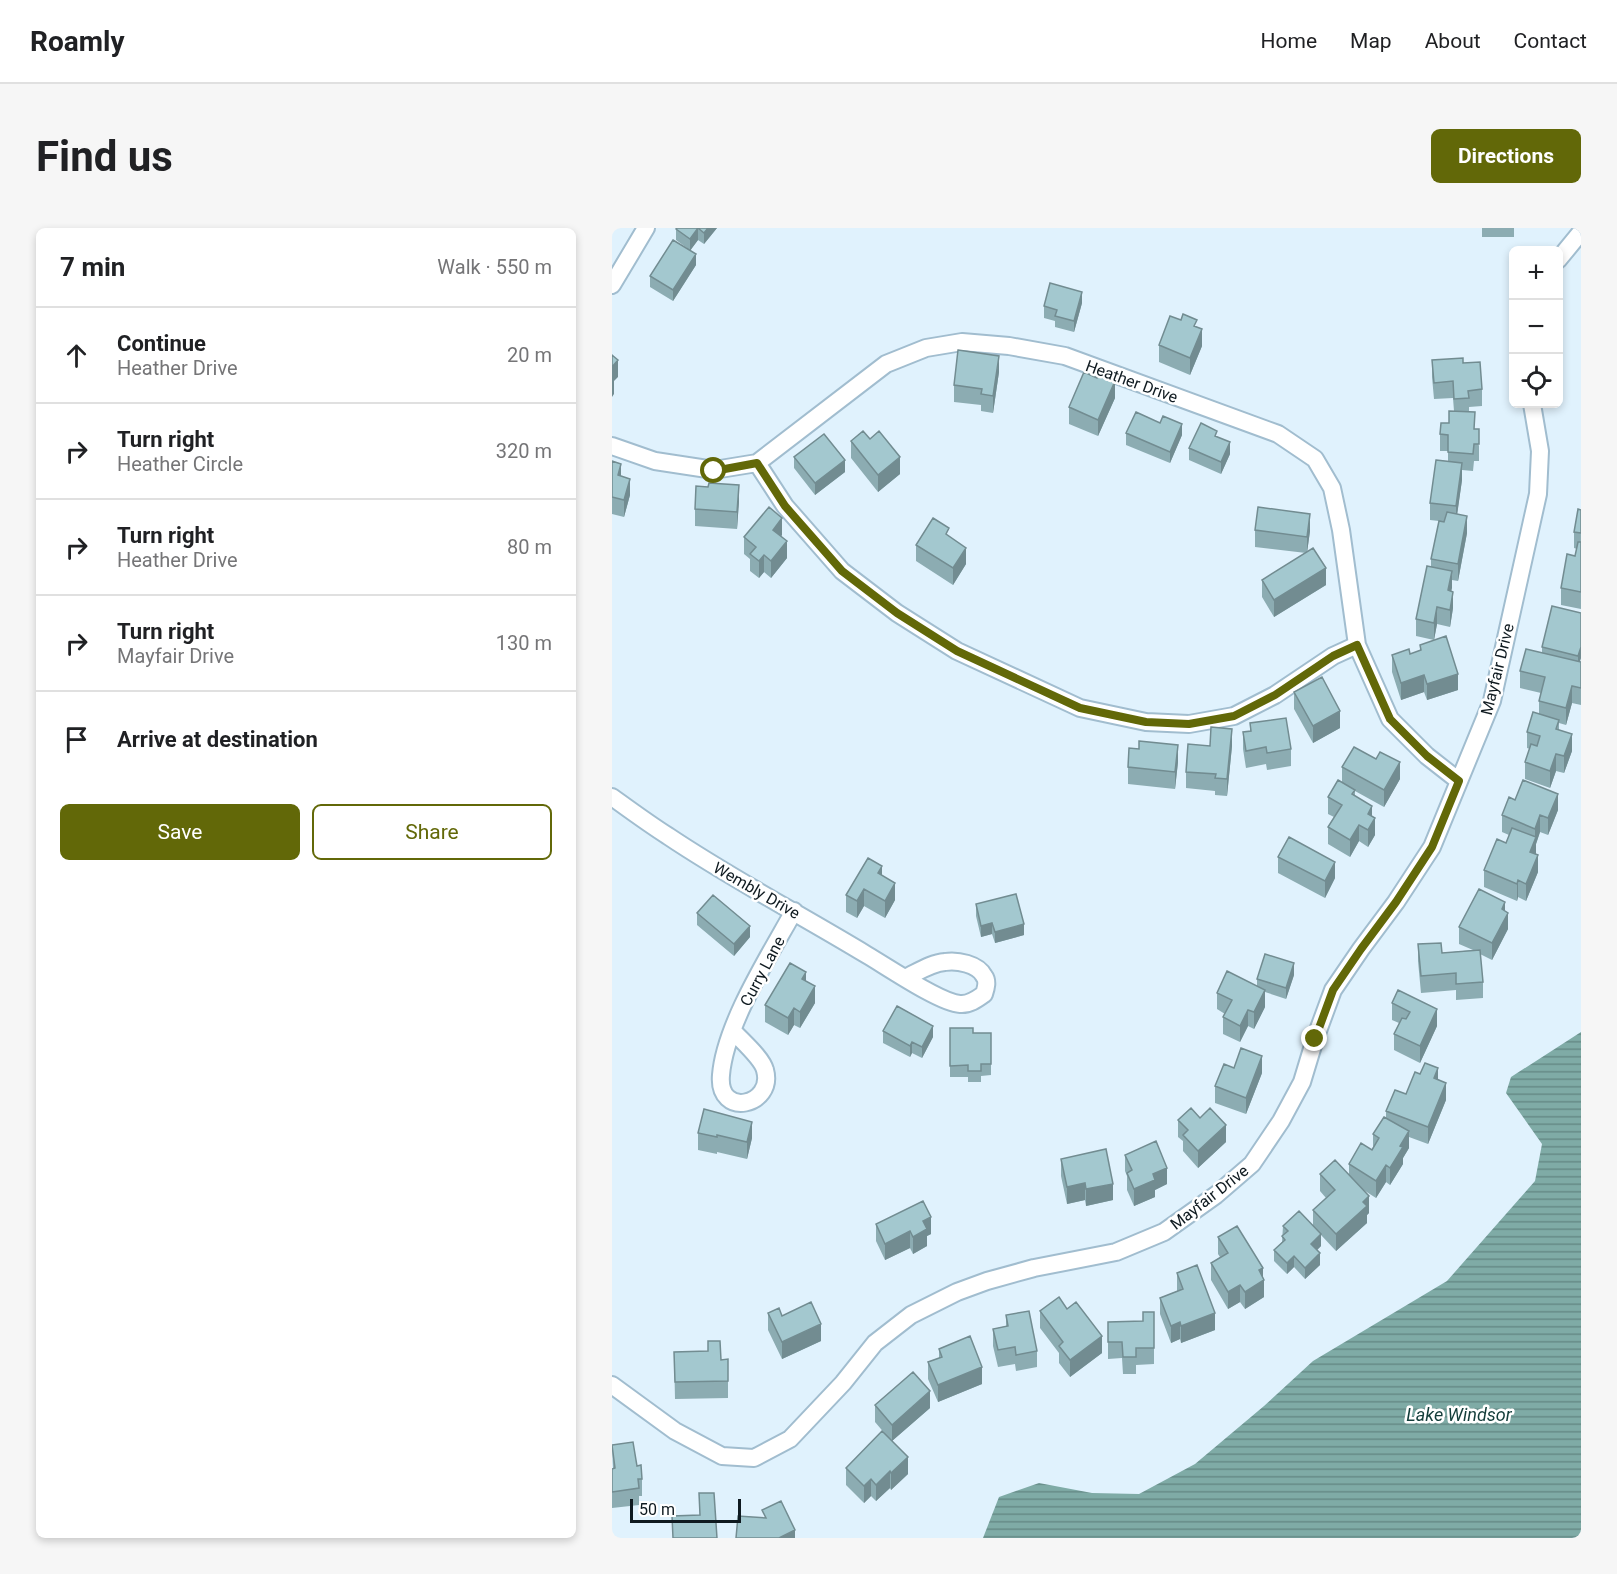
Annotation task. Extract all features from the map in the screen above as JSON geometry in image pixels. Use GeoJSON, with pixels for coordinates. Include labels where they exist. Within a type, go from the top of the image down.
{"type":"FeatureCollection","features":[{"type":"Feature","properties":{"kind":"street"},"geometry":{"type":"LineString","coordinates":[[612,285],[646,228]]}},
{"type":"Feature","properties":{"kind":"street"},"geometry":{"type":"LineString","coordinates":[[1563,254],[1581,231]]}},
{"type":"Feature","properties":{"kind":"street","name":"Heather Drive"},"geometry":{"type":"LineString","coordinates":[[612,446],[655,461],[714,471],[757,463],[886,364],[926,348],[962,342],[1009,346],[1065,356],[1278,434],[1315,459],[1332,488],[1341,530],[1357,645],[1390,719],[1427,756],[1459,781]]}},
{"type":"Feature","properties":{"kind":"street","name":"Mayfair Drive"},"geometry":{"type":"LineString","coordinates":[[612,1385],[675,1431],[722,1456],[754,1458],[790,1439],[843,1383],[875,1343],[911,1315],[957,1292],[987,1281],[1034,1268],[1116,1252],[1164,1232],[1216,1195],[1252,1164],[1281,1121],[1302,1082],[1333,990],[1432,847],[1492,701],[1538,494],[1540,451],[1533,408]]}},
{"type":"Feature","properties":{"kind":"street"},"geometry":{"type":"LineString","coordinates":[[757,463],[785,506],[842,571],[888,606],[957,651],[1080,708],[1146,722],[1189,724],[1234,716],[1275,695],[1333,656],[1357,645]]}},
{"type":"Feature","properties":{"kind":"street","name":"Wembly Drive"},"geometry":{"type":"LineString","coordinates":[[612,797],[668,837],[905,978]]}},
{"type":"Feature","properties":{"kind":"street","name":"Curry Lane"},"geometry":{"type":"LineString","coordinates":[[733,1031],[758,975],[794,911]]}},
{"type":"Feature","properties":{"kind":"water","name":"Lake Windsor"},"geometry":{"type":"Polygon","coordinates":[[[1581,1032],[1581,1538],[983,1538],[999,1497],[1039,1483],[1092,1493],[1139,1494],[1195,1464],[1313,1361],[1447,1281],[1535,1181],[1542,1144],[1506,1093],[1511,1077],[1581,1032]]]}},
{"type":"Feature","properties":{"kind":"building"},"geometry":{"type":"Polygon","coordinates":[[[677,228],[698,228],[690,239],[677,228]]]}},
{"type":"Feature","properties":{"kind":"building"},"geometry":{"type":"Polygon","coordinates":[[[698,228],[708,228],[704,233],[698,228]]]}},
{"type":"Feature","properties":{"kind":"building"},"geometry":{"type":"Polygon","coordinates":[[[673,240],[696,254],[673,290],[650,276],[673,240]]]}},
{"type":"Feature","properties":{"kind":"building"},"geometry":{"type":"Polygon","coordinates":[[[1050,283],[1082,292],[1074,321],[1055,316],[1057,310],[1044,306],[1050,283]]]}},
{"type":"Feature","properties":{"kind":"building"},"geometry":{"type":"Polygon","coordinates":[[[1183,314],[1197,320],[1194,326],[1202,329],[1190,358],[1159,345],[1170,316],[1181,320],[1183,314]]]}},
{"type":"Feature","properties":{"kind":"building"},"geometry":{"type":"Polygon","coordinates":[[[958,350],[999,356],[993,396],[981,394],[982,389],[954,385],[958,350]]]}},
{"type":"Feature","properties":{"kind":"building"},"geometry":{"type":"Polygon","coordinates":[[[612,355],[618,360],[612,367],[612,355]]]}},
{"type":"Feature","properties":{"kind":"building"},"geometry":{"type":"Polygon","coordinates":[[[1463,358],[1463,363],[1480,362],[1482,389],[1468,391],[1469,398],[1454,399],[1453,381],[1434,383],[1432,360],[1463,358]]]}},
{"type":"Feature","properties":{"kind":"building"},"geometry":{"type":"Polygon","coordinates":[[[1084,372],[1097,378],[1099,374],[1115,381],[1098,420],[1069,407],[1084,372]]]}},
{"type":"Feature","properties":{"kind":"building"},"geometry":{"type":"Polygon","coordinates":[[[1449,411],[1475,412],[1474,429],[1479,429],[1479,444],[1474,444],[1473,454],[1448,452],[1448,435],[1440,434],[1441,423],[1449,423],[1449,411]]]}},
{"type":"Feature","properties":{"kind":"building"},"geometry":{"type":"Polygon","coordinates":[[[1136,412],[1160,423],[1163,416],[1182,424],[1170,452],[1126,433],[1136,412]]]}},
{"type":"Feature","properties":{"kind":"building"},"geometry":{"type":"Polygon","coordinates":[[[1201,423],[1217,431],[1215,436],[1230,442],[1221,462],[1189,448],[1201,423]]]}},
{"type":"Feature","properties":{"kind":"building"},"geometry":{"type":"Polygon","coordinates":[[[863,431],[870,439],[879,431],[900,457],[878,475],[851,441],[863,431]]]}},
{"type":"Feature","properties":{"kind":"building"},"geometry":{"type":"Polygon","coordinates":[[[824,434],[845,460],[815,483],[794,457],[824,434]]]}},
{"type":"Feature","properties":{"kind":"building"},"geometry":{"type":"Polygon","coordinates":[[[1436,460],[1462,463],[1456,506],[1430,503],[1436,460]]]}},
{"type":"Feature","properties":{"kind":"building"},"geometry":{"type":"Polygon","coordinates":[[[612,461],[621,464],[618,475],[630,479],[624,500],[612,497],[612,461]]]}},
{"type":"Feature","properties":{"kind":"building"},"geometry":{"type":"Polygon","coordinates":[[[709,483],[739,485],[737,512],[695,509],[696,486],[708,487],[709,483]]]}},
{"type":"Feature","properties":{"kind":"building"},"geometry":{"type":"Polygon","coordinates":[[[769,507],[782,518],[773,530],[787,541],[771,561],[764,555],[759,561],[750,554],[756,547],[744,537],[769,507]]]}},
{"type":"Feature","properties":{"kind":"building"},"geometry":{"type":"Polygon","coordinates":[[[1258,507],[1310,514],[1307,537],[1255,530],[1258,507]]]}},
{"type":"Feature","properties":{"kind":"building"},"geometry":{"type":"Polygon","coordinates":[[[1578,509],[1581,510],[1581,533],[1574,532],[1578,509]]]}},
{"type":"Feature","properties":{"kind":"building"},"geometry":{"type":"Polygon","coordinates":[[[1447,512],[1467,516],[1458,564],[1431,559],[1439,521],[1444,522],[1447,512]]]}},
{"type":"Feature","properties":{"kind":"building"},"geometry":{"type":"Polygon","coordinates":[[[933,518],[949,528],[946,534],[966,548],[953,568],[916,545],[933,518]]]}},
{"type":"Feature","properties":{"kind":"building"},"geometry":{"type":"Polygon","coordinates":[[[1578,542],[1581,542],[1581,592],[1561,588],[1567,554],[1575,556],[1578,542]]]}},
{"type":"Feature","properties":{"kind":"building"},"geometry":{"type":"Polygon","coordinates":[[[1313,548],[1326,568],[1274,600],[1262,580],[1313,548]]]}},
{"type":"Feature","properties":{"kind":"building"},"geometry":{"type":"Polygon","coordinates":[[[1427,566],[1452,571],[1448,590],[1453,592],[1450,610],[1437,607],[1434,623],[1416,619],[1427,566]]]}},
{"type":"Feature","properties":{"kind":"building"},"geometry":{"type":"Polygon","coordinates":[[[1552,606],[1581,613],[1581,647],[1578,656],[1542,647],[1552,606]]]}},
{"type":"Feature","properties":{"kind":"building"},"geometry":{"type":"Polygon","coordinates":[[[1446,636],[1458,674],[1427,684],[1424,675],[1401,683],[1392,655],[1409,649],[1410,654],[1421,650],[1420,645],[1446,636]]]}},
{"type":"Feature","properties":{"kind":"building"},"geometry":{"type":"Polygon","coordinates":[[[1526,649],[1581,662],[1581,688],[1572,686],[1566,708],[1539,701],[1545,677],[1520,671],[1526,649]]]}},
{"type":"Feature","properties":{"kind":"building"},"geometry":{"type":"Polygon","coordinates":[[[1322,677],[1340,711],[1313,726],[1294,692],[1322,677]]]}},
{"type":"Feature","properties":{"kind":"building"},"geometry":{"type":"Polygon","coordinates":[[[1533,712],[1559,720],[1556,729],[1572,734],[1564,756],[1556,754],[1550,771],[1525,762],[1531,744],[1537,746],[1540,736],[1527,732],[1533,712]]]}},
{"type":"Feature","properties":{"kind":"building"},"geometry":{"type":"Polygon","coordinates":[[[1286,718],[1291,749],[1267,753],[1266,747],[1246,751],[1243,732],[1251,731],[1250,723],[1286,718]]]}},
{"type":"Feature","properties":{"kind":"building"},"geometry":{"type":"Polygon","coordinates":[[[1211,727],[1232,729],[1227,779],[1215,778],[1216,774],[1186,772],[1188,744],[1210,746],[1211,727]]]}},
{"type":"Feature","properties":{"kind":"building"},"geometry":{"type":"Polygon","coordinates":[[[1139,741],[1178,745],[1175,772],[1128,767],[1129,748],[1139,749],[1139,741]]]}},
{"type":"Feature","properties":{"kind":"building"},"geometry":{"type":"Polygon","coordinates":[[[1354,747],[1376,759],[1380,752],[1400,762],[1384,790],[1342,767],[1354,747]]]}},
{"type":"Feature","properties":{"kind":"building"},"geometry":{"type":"Polygon","coordinates":[[[1338,780],[1355,790],[1352,794],[1372,806],[1368,814],[1375,818],[1368,830],[1359,825],[1350,840],[1328,827],[1342,805],[1328,797],[1338,780]]]}},
{"type":"Feature","properties":{"kind":"building"},"geometry":{"type":"Polygon","coordinates":[[[1523,780],[1558,794],[1548,818],[1540,815],[1535,829],[1502,815],[1509,797],[1515,800],[1523,780]]]}},
{"type":"Feature","properties":{"kind":"building"},"geometry":{"type":"Polygon","coordinates":[[[1512,828],[1536,837],[1530,852],[1538,855],[1526,884],[1518,880],[1517,884],[1484,870],[1497,839],[1506,843],[1512,828]]]}},
{"type":"Feature","properties":{"kind":"building"},"geometry":{"type":"Polygon","coordinates":[[[1289,837],[1335,862],[1325,881],[1278,857],[1289,837]]]}},
{"type":"Feature","properties":{"kind":"building"},"geometry":{"type":"Polygon","coordinates":[[[868,858],[882,866],[878,873],[895,883],[885,901],[864,889],[857,901],[846,895],[868,858]]]}},
{"type":"Feature","properties":{"kind":"building"},"geometry":{"type":"Polygon","coordinates":[[[1479,889],[1505,902],[1502,909],[1508,913],[1492,943],[1459,927],[1479,889]]]}},
{"type":"Feature","properties":{"kind":"building"},"geometry":{"type":"Polygon","coordinates":[[[1016,894],[1024,924],[995,932],[992,923],[981,926],[976,904],[1016,894]]]}},
{"type":"Feature","properties":{"kind":"building"},"geometry":{"type":"Polygon","coordinates":[[[713,895],[750,926],[734,944],[697,913],[713,895]]]}},
{"type":"Feature","properties":{"kind":"building"},"geometry":{"type":"Polygon","coordinates":[[[1441,943],[1442,953],[1480,950],[1483,982],[1456,984],[1456,973],[1421,976],[1418,944],[1441,943]]]}},
{"type":"Feature","properties":{"kind":"building"},"geometry":{"type":"Polygon","coordinates":[[[1265,954],[1294,963],[1286,988],[1257,979],[1265,954]]]}},
{"type":"Feature","properties":{"kind":"building"},"geometry":{"type":"Polygon","coordinates":[[[790,963],[806,972],[802,979],[815,986],[800,1012],[794,1008],[788,1018],[765,1005],[790,963]]]}},
{"type":"Feature","properties":{"kind":"building"},"geometry":{"type":"Polygon","coordinates":[[[1227,971],[1265,990],[1254,1012],[1248,1010],[1240,1026],[1223,1017],[1232,1000],[1217,993],[1227,971]]]}},
{"type":"Feature","properties":{"kind":"building"},"geometry":{"type":"Polygon","coordinates":[[[1398,990],[1437,1009],[1420,1046],[1394,1034],[1402,1018],[1406,1019],[1410,1012],[1392,1003],[1398,990]]]}},
{"type":"Feature","properties":{"kind":"building"},"geometry":{"type":"Polygon","coordinates":[[[897,1006],[933,1026],[922,1047],[912,1042],[910,1046],[883,1031],[897,1006]]]}},
{"type":"Feature","properties":{"kind":"building"},"geometry":{"type":"Polygon","coordinates":[[[950,1028],[973,1028],[973,1033],[991,1033],[991,1064],[981,1064],[981,1071],[968,1071],[968,1065],[950,1066],[950,1028]]]}},
{"type":"Feature","properties":{"kind":"building"},"geometry":{"type":"Polygon","coordinates":[[[1241,1048],[1262,1056],[1246,1098],[1215,1086],[1224,1064],[1234,1068],[1241,1048]]]}},
{"type":"Feature","properties":{"kind":"building"},"geometry":{"type":"Polygon","coordinates":[[[1425,1063],[1438,1068],[1434,1078],[1446,1083],[1428,1127],[1386,1111],[1395,1090],[1406,1094],[1415,1072],[1420,1074],[1425,1063]]]}},
{"type":"Feature","properties":{"kind":"building"},"geometry":{"type":"Polygon","coordinates":[[[1191,1108],[1200,1118],[1210,1108],[1226,1125],[1198,1151],[1183,1135],[1188,1130],[1178,1120],[1191,1108]]]}},
{"type":"Feature","properties":{"kind":"building"},"geometry":{"type":"Polygon","coordinates":[[[704,1109],[752,1122],[747,1142],[698,1133],[704,1109]]]}},
{"type":"Feature","properties":{"kind":"building"},"geometry":{"type":"Polygon","coordinates":[[[1384,1117],[1409,1131],[1400,1146],[1403,1147],[1390,1168],[1386,1165],[1376,1181],[1349,1164],[1361,1143],[1372,1150],[1379,1138],[1373,1134],[1384,1117]]]}},
{"type":"Feature","properties":{"kind":"building"},"geometry":{"type":"Polygon","coordinates":[[[1156,1141],[1167,1168],[1153,1174],[1155,1180],[1134,1189],[1127,1173],[1132,1170],[1125,1155],[1156,1141]]]}},
{"type":"Feature","properties":{"kind":"building"},"geometry":{"type":"Polygon","coordinates":[[[1106,1149],[1113,1184],[1086,1189],[1085,1183],[1067,1187],[1061,1159],[1106,1149]]]}},
{"type":"Feature","properties":{"kind":"building"},"geometry":{"type":"Polygon","coordinates":[[[1335,1160],[1369,1196],[1363,1202],[1367,1206],[1336,1234],[1313,1210],[1335,1190],[1320,1174],[1335,1160]]]}},
{"type":"Feature","properties":{"kind":"building"},"geometry":{"type":"Polygon","coordinates":[[[923,1201],[931,1217],[923,1221],[927,1229],[913,1237],[910,1231],[885,1244],[876,1224],[923,1201]]]}},
{"type":"Feature","properties":{"kind":"building"},"geometry":{"type":"Polygon","coordinates":[[[1299,1211],[1321,1234],[1311,1244],[1320,1253],[1305,1268],[1294,1256],[1287,1263],[1274,1250],[1285,1240],[1282,1236],[1288,1231],[1283,1226],[1299,1211]]]}},
{"type":"Feature","properties":{"kind":"building"},"geometry":{"type":"Polygon","coordinates":[[[1237,1226],[1263,1268],[1259,1270],[1264,1280],[1245,1292],[1240,1285],[1228,1292],[1211,1263],[1228,1253],[1218,1237],[1237,1226]]]}},
{"type":"Feature","properties":{"kind":"building"},"geometry":{"type":"Polygon","coordinates":[[[1197,1265],[1215,1313],[1181,1326],[1180,1322],[1171,1326],[1160,1298],[1183,1289],[1177,1273],[1197,1265]]]}},
{"type":"Feature","properties":{"kind":"building"},"geometry":{"type":"Polygon","coordinates":[[[1059,1297],[1067,1309],[1076,1302],[1102,1336],[1070,1360],[1059,1346],[1063,1342],[1040,1311],[1059,1297]]]}},
{"type":"Feature","properties":{"kind":"building"},"geometry":{"type":"Polygon","coordinates":[[[811,1302],[821,1324],[782,1342],[768,1313],[779,1308],[782,1316],[811,1302]]]}},
{"type":"Feature","properties":{"kind":"building"},"geometry":{"type":"Polygon","coordinates":[[[1029,1311],[1037,1351],[1016,1355],[1015,1347],[998,1350],[993,1329],[1008,1326],[1006,1315],[1029,1311]]]}},
{"type":"Feature","properties":{"kind":"building"},"geometry":{"type":"Polygon","coordinates":[[[1143,1312],[1154,1312],[1154,1348],[1136,1348],[1136,1357],[1123,1357],[1122,1342],[1108,1342],[1108,1322],[1143,1321],[1143,1312]]]}},
{"type":"Feature","properties":{"kind":"building"},"geometry":{"type":"Polygon","coordinates":[[[970,1336],[982,1367],[938,1385],[928,1362],[942,1357],[939,1349],[970,1336]]]}},
{"type":"Feature","properties":{"kind":"building"},"geometry":{"type":"Polygon","coordinates":[[[708,1341],[720,1341],[721,1360],[728,1359],[728,1381],[675,1382],[674,1352],[708,1351],[708,1341]]]}},
{"type":"Feature","properties":{"kind":"building"},"geometry":{"type":"Polygon","coordinates":[[[913,1372],[930,1391],[892,1425],[875,1405],[913,1372]]]}},
{"type":"Feature","properties":{"kind":"building"},"geometry":{"type":"Polygon","coordinates":[[[882,1431],[908,1457],[876,1485],[871,1479],[864,1486],[846,1468],[882,1431]]]}},
{"type":"Feature","properties":{"kind":"building"},"geometry":{"type":"Polygon","coordinates":[[[633,1442],[637,1466],[641,1465],[642,1479],[638,1479],[639,1488],[612,1492],[612,1469],[615,1468],[612,1445],[633,1442]]]}},
{"type":"Feature","properties":{"kind":"building"},"geometry":{"type":"Polygon","coordinates":[[[699,1493],[714,1493],[717,1538],[673,1538],[672,1516],[700,1515],[699,1493]]]}},
{"type":"Feature","properties":{"kind":"building"},"geometry":{"type":"Polygon","coordinates":[[[781,1501],[795,1530],[779,1538],[736,1538],[738,1516],[766,1518],[762,1510],[781,1501]]]}},
{"type":"Feature","properties":{"kind":"route"},"geometry":{"type":"LineString","coordinates":[[714,471],[757,463],[785,506],[842,571],[897,613],[957,651],[1080,708],[1146,722],[1189,724],[1234,716],[1275,695],[1333,656],[1357,645],[1390,719],[1427,756],[1459,781],[1432,847],[1333,990],[1315,1039]]}}]}
